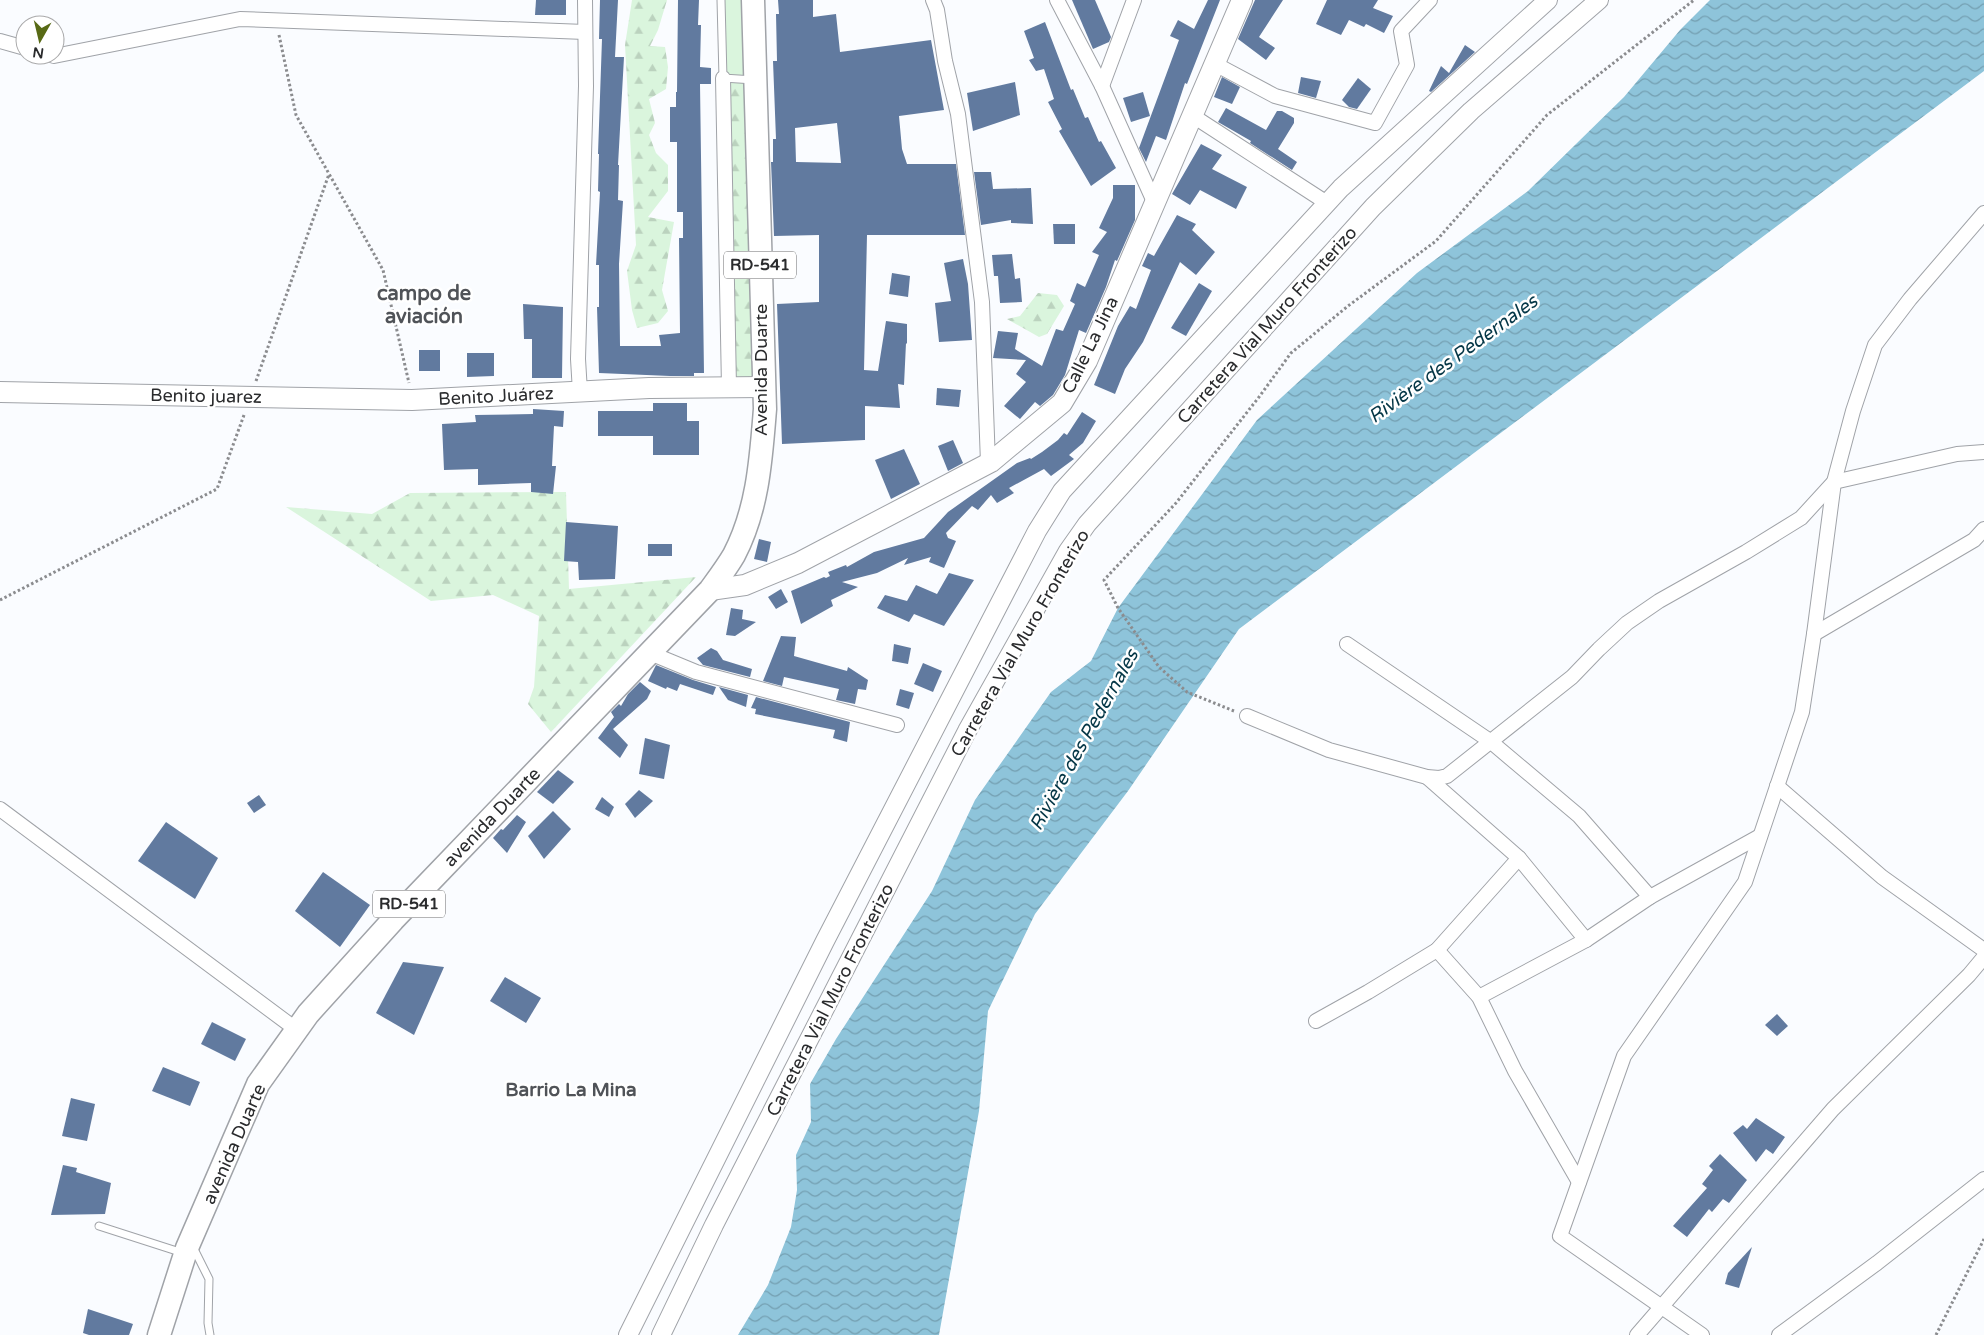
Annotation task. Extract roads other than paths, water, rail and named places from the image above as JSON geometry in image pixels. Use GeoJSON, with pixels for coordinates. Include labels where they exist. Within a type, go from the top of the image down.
{"type":"FeatureCollection","features":[{"type":"Feature","properties":{"kind":"main road","name":"Avenida Duarte"},"geometry":{"type":"LineString","coordinates":[[746,529],[755,498],[760,469],[765,408],[753,0]]}},
{"type":"Feature","properties":{"kind":"main road","name":"Calle La Jina"},"geometry":{"type":"LineString","coordinates":[[710,590],[745,585],[798,563],[988,463],[1062,403],[1087,360],[1242,0]]}},
{"type":"Feature","properties":{"kind":"main road","name":"Benito Juárez"},"geometry":{"type":"LineString","coordinates":[[412,400],[650,388],[764,387]]}},
{"type":"Feature","properties":{"kind":"main road","name":"Benito juarez"},"geometry":{"type":"LineString","coordinates":[[0,392],[412,400]]}},
{"type":"Feature","properties":{"kind":"main road","name":"avenida Duarte"},"geometry":{"type":"LineString","coordinates":[[159,1335],[188,1248],[258,1084],[308,1014],[393,920],[710,590],[733,556],[746,529]]}},
{"type":"Feature","properties":{"kind":"street"},"geometry":{"type":"LineString","coordinates":[[580,392],[578,359],[586,86],[585,0]]}},
{"type":"Feature","properties":{"kind":"street"},"geometry":{"type":"LineString","coordinates":[[933,0],[938,10],[945,60],[958,114],[981,292],[988,463]]}},
{"type":"Feature","properties":{"kind":"street"},"geometry":{"type":"LineString","coordinates":[[1057,0],[1102,86],[1155,204]]}},
{"type":"Feature","properties":{"kind":"street"},"geometry":{"type":"LineString","coordinates":[[1102,86],[1134,0]]}},
{"type":"Feature","properties":{"kind":"street"},"geometry":{"type":"LineString","coordinates":[[1215,64],[1275,96],[1375,123],[1407,65],[1401,30],[1430,0]]}},
{"type":"Feature","properties":{"kind":"street","name":"Carretera Vial Muro Fronterizo"},"geometry":{"type":"LineString","coordinates":[[628,1335],[825,941],[1037,531],[1062,491],[1341,188],[1548,0]]}},
{"type":"Feature","properties":{"kind":"street","name":"Carretera Vial Muro Fronterizo"},"geometry":{"type":"LineString","coordinates":[[660,1335],[714,1225],[967,731],[1068,551],[1087,524],[1373,207],[1471,111],[1599,0]]}},
{"type":"Feature","properties":{"kind":"street"},"geometry":{"type":"LineString","coordinates":[[65,54],[240,19],[585,32]]}},
{"type":"Feature","properties":{"kind":"street"},"geometry":{"type":"LineString","coordinates":[[0,41],[15,45]]}},
{"type":"Feature","properties":{"kind":"street"},"geometry":{"type":"LineString","coordinates":[[722,78],[729,387]]}},
{"type":"Feature","properties":{"kind":"street"},"geometry":{"type":"LineString","coordinates":[[1193,116],[1327,203]]}},
{"type":"Feature","properties":{"kind":"street"},"geometry":{"type":"LineString","coordinates":[[1702,1335],[1560,1236],[1624,1056],[1744,882],[1802,712],[1834,482],[1853,411],[1874,345],[1916,291],[1984,213]]}},
{"type":"Feature","properties":{"kind":"street"},"geometry":{"type":"LineString","coordinates":[[1246,716],[1329,750],[1427,777],[1439,778],[1446,776],[1572,677],[1627,623],[1659,601],[1746,552],[1801,518],[1834,482],[1957,454],[1984,452]]}},
{"type":"Feature","properties":{"kind":"street"},"geometry":{"type":"LineString","coordinates":[[1814,634],[1974,540],[1984,529]]}},
{"type":"Feature","properties":{"kind":"street"},"geometry":{"type":"LineString","coordinates":[[1347,644],[1490,741],[1579,816],[1650,897]]}},
{"type":"Feature","properties":{"kind":"street"},"geometry":{"type":"LineString","coordinates":[[650,653],[696,672],[897,725]]}},
{"type":"Feature","properties":{"kind":"street"},"geometry":{"type":"LineString","coordinates":[[1427,777],[1519,858],[1586,940]]}},
{"type":"Feature","properties":{"kind":"street"},"geometry":{"type":"LineString","coordinates":[[1777,786],[1882,877],[1984,950]]}},
{"type":"Feature","properties":{"kind":"street"},"geometry":{"type":"LineString","coordinates":[[0,809],[297,1030]]}},
{"type":"Feature","properties":{"kind":"street"},"geometry":{"type":"LineString","coordinates":[[1479,997],[1586,940],[1650,897],[1760,836]]}},
{"type":"Feature","properties":{"kind":"street"},"geometry":{"type":"LineString","coordinates":[[1316,1021],[1437,950],[1519,858]]}},
{"type":"Feature","properties":{"kind":"street"},"geometry":{"type":"LineString","coordinates":[[1437,950],[1479,997],[1515,1070],[1579,1182]]}},
{"type":"Feature","properties":{"kind":"street"},"geometry":{"type":"LineString","coordinates":[[1637,1335],[1660,1306],[1832,1109],[1969,975],[1984,957]]}},
{"type":"Feature","properties":{"kind":"street"},"geometry":{"type":"LineString","coordinates":[[1779,1335],[1984,1179]]}},
{"type":"Feature","properties":{"kind":"lane"},"geometry":{"type":"LineString","coordinates":[[721,0],[722,78],[754,80]]}},
{"type":"Feature","properties":{"kind":"lane"},"geometry":{"type":"LineString","coordinates":[[99,1226],[188,1248],[209,1279],[208,1323],[210,1335]]}},
{"type":"Feature","properties":{"kind":"water","name":"Rivière des Pedernales"},"geometry":{"type":"Polygon","coordinates":[[[1710,0],[1984,0],[1984,71],[1239,629],[1128,791],[1035,914],[988,1011],[979,1111],[939,1335],[738,1335],[768,1285],[791,1227],[797,1190],[796,1155],[811,1122],[810,1084],[836,1039],[932,891],[975,800],[1051,692],[1091,661],[1118,608],[1257,420],[1417,273],[1528,191],[1624,97],[1680,30],[1710,0]]]}},
{"type":"Feature","properties":{"kind":"district","name":"campo de aviación"},"geometry":{"type":"Point","coordinates":[424,306]}},
{"type":"Feature","properties":{"kind":"district","name":"Barrio La Mina"},"geometry":{"type":"Point","coordinates":[571,1090]}}]}
